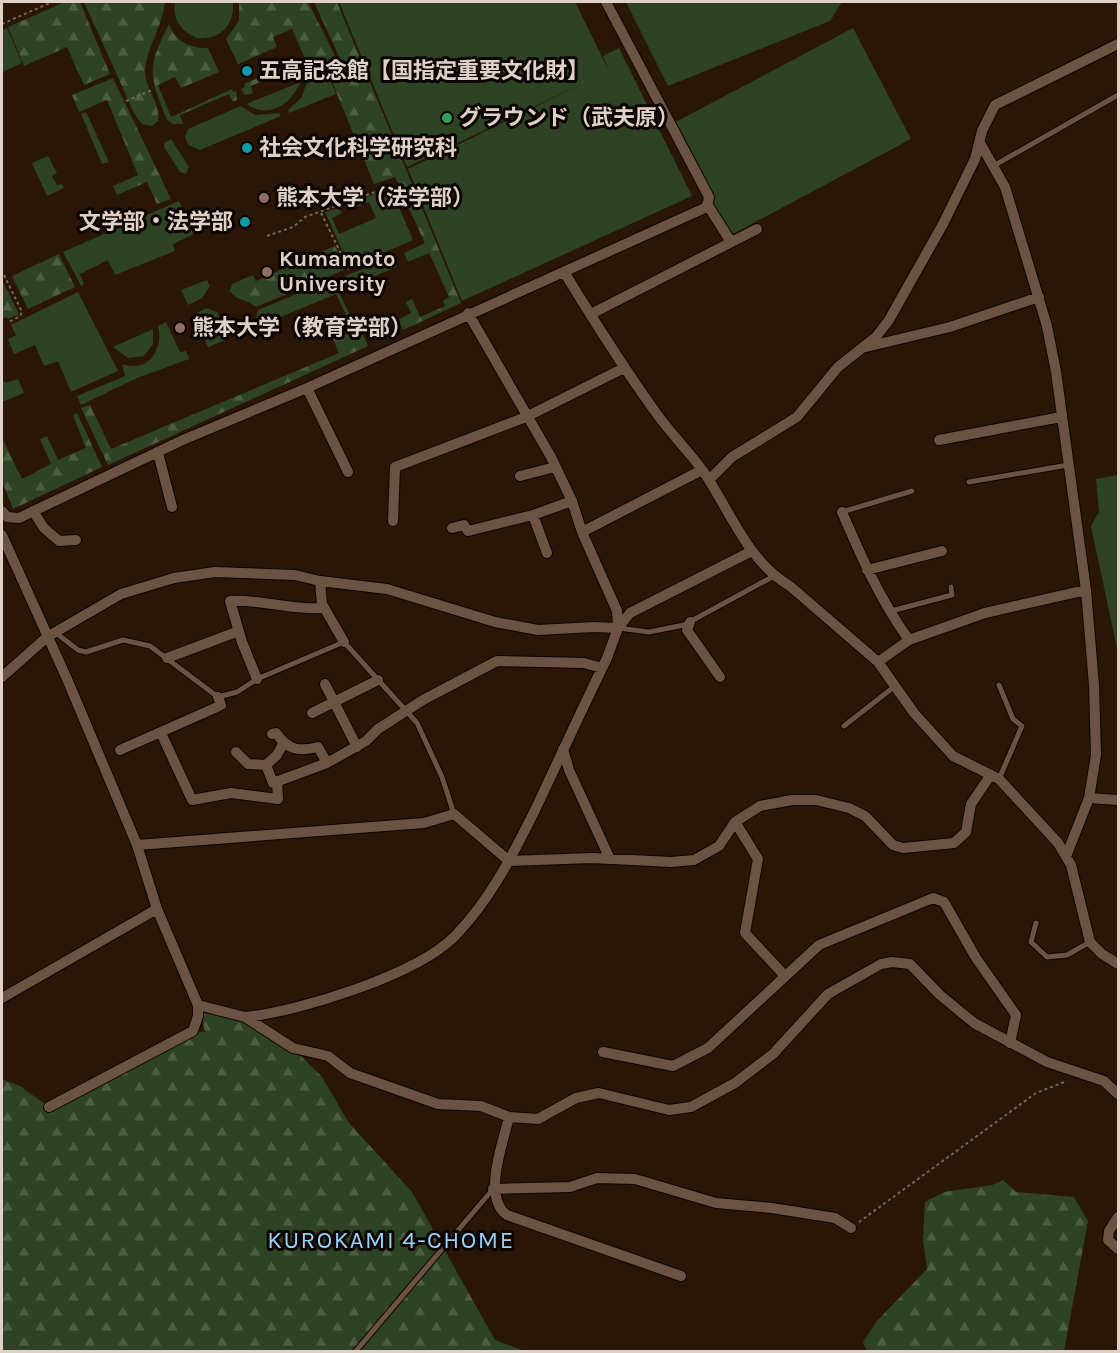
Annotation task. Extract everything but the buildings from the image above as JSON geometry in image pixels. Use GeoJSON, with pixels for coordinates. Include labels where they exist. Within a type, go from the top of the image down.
{"type":"FeatureCollection","features":[{"type":"Feature","properties":{"kind":"street"},"geometry":{"type":"LineString","coordinates":[[2,511],[13,519],[33,511],[650,234],[707,204],[709,197],[606,2]]}},
{"type":"Feature","properties":{"kind":"street"},"geometry":{"type":"LineString","coordinates":[[709,480],[732,457],[797,417],[838,367],[876,337],[890,320],[944,224],[980,143],[982,130],[994,105],[1119,44]]}},
{"type":"Feature","properties":{"kind":"street"},"geometry":{"type":"LineString","coordinates":[[980,143],[995,165],[1005,187],[1039,297],[1056,372],[1086,590],[1094,685],[1096,755],[1089,798],[1066,854]]}},
{"type":"Feature","properties":{"kind":"street"},"geometry":{"type":"LineString","coordinates":[[707,204],[730,242]]}},
{"type":"Feature","properties":{"kind":"street"},"geometry":{"type":"LineString","coordinates":[[591,314],[757,228]]}},
{"type":"Feature","properties":{"kind":"street"},"geometry":{"type":"LineString","coordinates":[[564,272],[655,413],[709,480],[752,551],[774,576],[790,586],[878,662],[914,713],[953,756],[994,778],[1066,854],[1090,942],[1102,954],[1119,964]]}},
{"type":"Feature","properties":{"kind":"street"},"geometry":{"type":"LineString","coordinates":[[862,348],[950,327],[1039,297]]}},
{"type":"Feature","properties":{"kind":"street"},"geometry":{"type":"LineString","coordinates":[[468,314],[572,501],[582,532],[617,610],[618,628]]}},
{"type":"Feature","properties":{"kind":"street"},"geometry":{"type":"LineString","coordinates":[[393,521],[395,467],[526,417],[624,368]]}},
{"type":"Feature","properties":{"kind":"street"},"geometry":{"type":"LineString","coordinates":[[307,388],[348,472]]}},
{"type":"Feature","properties":{"kind":"street"},"geometry":{"type":"LineString","coordinates":[[939,440],[1061,417]]}},
{"type":"Feature","properties":{"kind":"street"},"geometry":{"type":"LineString","coordinates":[[158,453],[172,507]]}},
{"type":"Feature","properties":{"kind":"street"},"geometry":{"type":"LineString","coordinates":[[520,476],[555,467]]}},
{"type":"Feature","properties":{"kind":"street"},"geometry":{"type":"LineString","coordinates":[[582,532],[702,470]]}},
{"type":"Feature","properties":{"kind":"street"},"geometry":{"type":"LineString","coordinates":[[452,528],[464,525],[468,531],[533,516],[572,501]]}},
{"type":"Feature","properties":{"kind":"street"},"geometry":{"type":"LineString","coordinates":[[33,511],[44,528],[59,541],[76,540]]}},
{"type":"Feature","properties":{"kind":"street"},"geometry":{"type":"LineString","coordinates":[[842,512],[867,570],[889,611],[909,640]]}},
{"type":"Feature","properties":{"kind":"street"},"geometry":{"type":"LineString","coordinates":[[533,516],[547,553]]}},
{"type":"Feature","properties":{"kind":"street"},"geometry":{"type":"LineString","coordinates":[[2,535],[50,635],[137,845],[157,909],[198,1005],[198,1016],[193,1031],[49,1107]]}},
{"type":"Feature","properties":{"kind":"street"},"geometry":{"type":"LineString","coordinates":[[245,1017],[271,1014],[331,998],[361,987],[428,956],[454,938],[503,875],[602,668],[618,628],[630,613],[752,551]]}},
{"type":"Feature","properties":{"kind":"street"},"geometry":{"type":"LineString","coordinates":[[867,570],[942,551]]}},
{"type":"Feature","properties":{"kind":"street"},"geometry":{"type":"LineString","coordinates":[[2,677],[50,635],[121,594],[174,578],[215,572],[296,575],[320,582],[387,590],[495,622],[538,630],[618,628]]}},
{"type":"Feature","properties":{"kind":"street"},"geometry":{"type":"LineString","coordinates":[[320,582],[320,598],[324,608],[345,642]]}},
{"type":"Feature","properties":{"kind":"street"},"geometry":{"type":"LineString","coordinates":[[878,662],[909,640],[985,613],[1086,590]]}},
{"type":"Feature","properties":{"kind":"street"},"geometry":{"type":"LineString","coordinates":[[257,679],[230,601],[253,601],[311,609],[324,608]]}},
{"type":"Feature","properties":{"kind":"street"},"geometry":{"type":"LineString","coordinates":[[690,622],[687,630],[720,676]]}},
{"type":"Feature","properties":{"kind":"street"},"geometry":{"type":"LineString","coordinates":[[167,658],[239,631]]}},
{"type":"Feature","properties":{"kind":"street"},"geometry":{"type":"LineString","coordinates":[[266,765],[273,783],[327,763],[357,747],[406,710],[497,661],[584,663],[602,668]]}},
{"type":"Feature","properties":{"kind":"street"},"geometry":{"type":"LineString","coordinates":[[312,713],[378,680]]}},
{"type":"Feature","properties":{"kind":"street"},"geometry":{"type":"LineString","coordinates":[[325,684],[357,747]]}},
{"type":"Feature","properties":{"kind":"street"},"geometry":{"type":"LineString","coordinates":[[120,750],[221,705],[218,697]]}},
{"type":"Feature","properties":{"kind":"street"},"geometry":{"type":"LineString","coordinates":[[161,733],[192,800],[231,793],[278,799],[277,781]]}},
{"type":"Feature","properties":{"kind":"street"},"geometry":{"type":"LineString","coordinates":[[272,734],[276,733],[297,751],[318,747],[327,763]]}},
{"type":"Feature","properties":{"kind":"street"},"geometry":{"type":"LineString","coordinates":[[236,752],[248,764],[266,765],[275,757],[284,742]]}},
{"type":"Feature","properties":{"kind":"street"},"geometry":{"type":"LineString","coordinates":[[563,749],[569,770],[610,859]]}},
{"type":"Feature","properties":{"kind":"street"},"geometry":{"type":"LineString","coordinates":[[137,845],[424,823],[454,814],[510,861],[610,859],[671,862],[694,860],[719,846],[735,822],[760,806],[792,800],[816,800],[849,808],[865,816],[892,845],[903,848],[954,843],[966,832],[971,804],[994,778]]}},
{"type":"Feature","properties":{"kind":"street"},"geometry":{"type":"LineString","coordinates":[[1089,798],[1119,800]]}},
{"type":"Feature","properties":{"kind":"street"},"geometry":{"type":"LineString","coordinates":[[735,822],[758,859],[745,933],[785,976]]}},
{"type":"Feature","properties":{"kind":"street"},"geometry":{"type":"LineString","coordinates":[[603,1052],[673,1066],[708,1048],[819,945],[933,898],[944,902],[976,958],[1016,1015],[1010,1043]]}},
{"type":"Feature","properties":{"kind":"street"},"geometry":{"type":"LineString","coordinates":[[2,998],[157,909]]}},
{"type":"Feature","properties":{"kind":"street"},"geometry":{"type":"LineString","coordinates":[[198,1005],[245,1017],[293,1048],[328,1056],[350,1073],[438,1104],[481,1106],[509,1117],[538,1119],[576,1098],[599,1093],[669,1110],[691,1107],[735,1083],[773,1054],[828,994],[881,964],[892,962],[910,964],[940,995],[974,1023],[1047,1062],[1104,1081],[1119,1094]]}},
{"type":"Feature","properties":{"kind":"street"},"geometry":{"type":"LineString","coordinates":[[509,1117],[494,1188],[498,1209],[507,1215],[681,1276]]}},
{"type":"Feature","properties":{"kind":"street"},"geometry":{"type":"LineString","coordinates":[[494,1188],[570,1187],[597,1178],[635,1179],[716,1203],[772,1208],[835,1218],[851,1228]]}},
{"type":"Feature","properties":{"kind":"street"},"geometry":{"type":"LineString","coordinates":[[1119,1217],[1109,1231],[1108,1240],[1119,1249]]}},
{"type":"Feature","properties":{"kind":"lane"},"geometry":{"type":"LineString","coordinates":[[995,165],[1119,94]]}},
{"type":"Feature","properties":{"kind":"lane"},"geometry":{"type":"LineString","coordinates":[[969,482],[1068,465]]}},
{"type":"Feature","properties":{"kind":"lane"},"geometry":{"type":"LineString","coordinates":[[842,512],[912,491]]}},
{"type":"Feature","properties":{"kind":"lane"},"geometry":{"type":"LineString","coordinates":[[618,628],[649,632],[690,622],[774,576]]}},
{"type":"Feature","properties":{"kind":"lane"},"geometry":{"type":"LineString","coordinates":[[889,611],[952,595],[951,587]]}},
{"type":"Feature","properties":{"kind":"lane"},"geometry":{"type":"LineString","coordinates":[[50,635],[86,652],[123,640],[150,646],[218,697],[237,692],[257,679],[345,642],[417,723],[442,777],[454,814]]}},
{"type":"Feature","properties":{"kind":"lane"},"geometry":{"type":"LineString","coordinates":[[844,726],[895,686]]}},
{"type":"Feature","properties":{"kind":"lane"},"geometry":{"type":"LineString","coordinates":[[994,778],[1022,726],[1013,719],[999,686]]}},
{"type":"Feature","properties":{"kind":"lane"},"geometry":{"type":"LineString","coordinates":[[1036,922],[1031,942],[1047,957],[1067,955],[1090,942]]}},
{"type":"Feature","properties":{"kind":"lane"},"geometry":{"type":"LineString","coordinates":[[355,1352],[494,1188]]}},
{"type":"Feature","properties":{"kind":"path"},"geometry":{"type":"LineString","coordinates":[[2,24],[52,2]]}},
{"type":"Feature","properties":{"kind":"path"},"geometry":{"type":"LineString","coordinates":[[126,101],[152,90]]}},
{"type":"Feature","properties":{"kind":"path"},"geometry":{"type":"LineString","coordinates":[[267,236],[293,227],[304,217],[392,186]]}},
{"type":"Feature","properties":{"kind":"path"},"geometry":{"type":"LineString","coordinates":[[321,212],[349,270]]}},
{"type":"Feature","properties":{"kind":"path"},"geometry":{"type":"LineString","coordinates":[[4,275],[22,312],[20,316],[9,322]]}},
{"type":"Feature","properties":{"kind":"path"},"geometry":{"type":"LineString","coordinates":[[851,1228],[1036,1093],[1068,1081]]}},
{"type":"Feature","properties":{"kind":"green space"},"geometry":{"type":"Polygon","coordinates":[[[65,2],[80,2],[110,74],[84,85],[67,47],[24,66],[8,27],[65,2]]]}},
{"type":"Feature","properties":{"kind":"green space"},"geometry":{"type":"Polygon","coordinates":[[[84,2],[165,2],[145,70],[145,77],[158,114],[158,121],[152,126],[142,124],[135,115],[84,2]]]}},
{"type":"Feature","properties":{"kind":"green space"},"geometry":{"type":"Polygon","coordinates":[[[175,2],[233,2],[232,17],[229,24],[219,34],[213,37],[197,38],[186,32],[179,24],[175,14],[175,2]]]}},
{"type":"Feature","properties":{"kind":"green space"},"geometry":{"type":"Polygon","coordinates":[[[239,2],[308,2],[337,60],[305,73],[301,64],[251,86],[253,93],[245,95],[241,89],[245,87],[244,84],[288,65],[289,68],[306,61],[292,29],[273,37],[277,47],[238,64],[226,39],[239,21],[239,2]]]}},
{"type":"Feature","properties":{"kind":"green space"},"geometry":{"type":"Polygon","coordinates":[[[314,2],[337,2],[461,303],[403,330],[398,320],[411,313],[406,302],[412,299],[420,317],[445,306],[443,301],[449,297],[395,177],[374,184],[328,72],[343,65],[314,2]]]}},
{"type":"Feature","properties":{"kind":"green space"},"geometry":{"type":"Polygon","coordinates":[[[339,2],[575,2],[609,71],[603,56],[619,48],[692,196],[462,301],[408,169],[584,83],[407,167],[339,2]]]}},
{"type":"Feature","properties":{"kind":"green space"},"geometry":{"type":"Polygon","coordinates":[[[626,2],[842,2],[830,21],[668,86],[626,2]]]}},
{"type":"Feature","properties":{"kind":"green space"},"geometry":{"type":"Polygon","coordinates":[[[169,24],[175,35],[184,43],[208,48],[219,72],[181,88],[175,77],[158,85],[171,117],[232,89],[233,92],[236,91],[237,100],[233,102],[229,94],[180,115],[183,124],[174,124],[167,120],[156,92],[153,72],[156,52],[169,24]]]}},
{"type":"Feature","properties":{"kind":"green space"},"geometry":{"type":"Polygon","coordinates":[[[7,28],[22,63],[2,72],[2,30],[7,28]]]}},
{"type":"Feature","properties":{"kind":"green space"},"geometry":{"type":"Polygon","coordinates":[[[853,28],[911,139],[729,236],[670,125],[853,28]]]}},
{"type":"Feature","properties":{"kind":"green space"},"geometry":{"type":"Polygon","coordinates":[[[327,72],[336,94],[289,113],[288,110],[301,98],[308,80],[327,72]]]}},
{"type":"Feature","properties":{"kind":"green space"},"geometry":{"type":"Polygon","coordinates":[[[113,78],[171,199],[157,204],[147,182],[117,195],[113,186],[138,175],[107,100],[79,112],[72,95],[113,78]]]}},
{"type":"Feature","properties":{"kind":"green space"},"geometry":{"type":"Polygon","coordinates":[[[301,82],[285,103],[271,110],[255,109],[246,104],[301,82]]]}},
{"type":"Feature","properties":{"kind":"green space"},"geometry":{"type":"Polygon","coordinates":[[[241,106],[255,115],[279,113],[281,116],[200,150],[188,145],[185,136],[188,129],[241,106]]]}},
{"type":"Feature","properties":{"kind":"green space"},"geometry":{"type":"Polygon","coordinates":[[[86,112],[109,162],[102,164],[81,114],[86,112]]]}},
{"type":"Feature","properties":{"kind":"green space"},"geometry":{"type":"Polygon","coordinates":[[[171,139],[189,167],[186,174],[180,172],[164,147],[164,143],[171,139]]]}},
{"type":"Feature","properties":{"kind":"green space"},"geometry":{"type":"Polygon","coordinates":[[[48,156],[57,173],[52,176],[57,185],[62,184],[64,188],[47,196],[32,163],[48,156]]]}},
{"type":"Feature","properties":{"kind":"green space"},"geometry":{"type":"Polygon","coordinates":[[[391,188],[413,240],[350,267],[325,212],[339,208],[342,213],[332,218],[339,234],[376,218],[369,202],[355,208],[352,202],[391,188]]]}},
{"type":"Feature","properties":{"kind":"green space"},"geometry":{"type":"Polygon","coordinates":[[[179,201],[194,234],[173,244],[175,251],[115,275],[108,260],[80,274],[84,284],[81,286],[63,252],[179,201]]]}},
{"type":"Feature","properties":{"kind":"green space"},"geometry":{"type":"Polygon","coordinates":[[[425,243],[429,253],[408,262],[404,253],[425,243]]]}},
{"type":"Feature","properties":{"kind":"green space"},"geometry":{"type":"Polygon","coordinates":[[[335,246],[346,269],[256,307],[235,297],[230,291],[232,284],[253,275],[256,281],[335,246]]]}},
{"type":"Feature","properties":{"kind":"green space"},"geometry":{"type":"Polygon","coordinates":[[[59,254],[75,287],[28,309],[12,276],[59,254]]]}},
{"type":"Feature","properties":{"kind":"green space"},"geometry":{"type":"Polygon","coordinates":[[[393,257],[397,267],[349,287],[345,276],[393,257]]]}},
{"type":"Feature","properties":{"kind":"green space"},"geometry":{"type":"Polygon","coordinates":[[[333,279],[354,324],[351,325],[336,294],[254,328],[258,310],[333,279]]]}},
{"type":"Feature","properties":{"kind":"green space"},"geometry":{"type":"Polygon","coordinates":[[[2,280],[19,314],[8,319],[7,317],[2,319],[2,280]]]}},
{"type":"Feature","properties":{"kind":"green space"},"geometry":{"type":"Polygon","coordinates":[[[207,280],[210,286],[202,298],[188,305],[181,290],[207,280]]]}},
{"type":"Feature","properties":{"kind":"green space"},"geometry":{"type":"Polygon","coordinates":[[[78,292],[118,371],[71,392],[58,361],[44,366],[35,345],[14,354],[8,339],[16,335],[11,325],[78,292]]]}},
{"type":"Feature","properties":{"kind":"green space"},"geometry":{"type":"Polygon","coordinates":[[[206,308],[217,312],[229,339],[208,347],[193,315],[206,308]]]}},
{"type":"Feature","properties":{"kind":"green space"},"geometry":{"type":"Polygon","coordinates":[[[166,322],[180,352],[186,351],[189,359],[137,378],[81,405],[77,396],[125,376],[122,364],[139,366],[152,357],[159,343],[158,326],[166,322]]]}},
{"type":"Feature","properties":{"kind":"green space"},"geometry":{"type":"Polygon","coordinates":[[[360,328],[368,346],[108,465],[81,408],[90,405],[111,449],[339,353],[333,339],[360,328]]]}},
{"type":"Feature","properties":{"kind":"green space"},"geometry":{"type":"Polygon","coordinates":[[[153,329],[153,344],[144,356],[128,358],[113,347],[153,329]]]}},
{"type":"Feature","properties":{"kind":"green space"},"geometry":{"type":"Polygon","coordinates":[[[18,379],[24,393],[2,402],[2,382],[18,379]]]}},
{"type":"Feature","properties":{"kind":"green space"},"geometry":{"type":"Polygon","coordinates":[[[77,413],[102,467],[13,509],[2,481],[2,438],[22,479],[51,464],[40,439],[47,436],[58,460],[86,448],[73,415],[77,413]]]}},
{"type":"Feature","properties":{"kind":"green space"},"geometry":{"type":"Polygon","coordinates":[[[1118,475],[1118,653],[1091,526],[1099,512],[1096,479],[1118,475]]]}},
{"type":"Feature","properties":{"kind":"green space"},"geometry":{"type":"Polygon","coordinates":[[[198,1005],[245,1017],[293,1048],[322,1077],[349,1123],[412,1192],[495,1340],[522,1350],[547,1351],[2,1351],[2,1079],[20,1086],[49,1107],[193,1031],[205,1032],[198,1005]]]}},
{"type":"Feature","properties":{"kind":"green space"},"geometry":{"type":"Polygon","coordinates":[[[1003,1180],[1016,1192],[1074,1197],[1088,1221],[1064,1351],[867,1351],[863,1342],[877,1321],[927,1269],[923,1239],[925,1202],[944,1192],[992,1185],[1003,1180]]]}},
{"type":"Feature","properties":{"kind":"place","name":"五高記念館【国指定重要文化財】"},"geometry":{"type":"Point","coordinates":[247,71]}},
{"type":"Feature","properties":{"kind":"place","name":"グラウンド（武夫原）"},"geometry":{"type":"Point","coordinates":[447,118]}},
{"type":"Feature","properties":{"kind":"place","name":"社会文化科学研究科"},"geometry":{"type":"Point","coordinates":[247,148]}},
{"type":"Feature","properties":{"kind":"place","name":"熊本大学（法学部）"},"geometry":{"type":"Point","coordinates":[264,198]}},
{"type":"Feature","properties":{"kind":"place","name":"文学部・法学部"},"geometry":{"type":"Point","coordinates":[245,222]}},
{"type":"Feature","properties":{"kind":"place","name":"Kumamoto University"},"geometry":{"type":"Point","coordinates":[267,272]}},
{"type":"Feature","properties":{"kind":"place","name":"熊本大学（教育学部）"},"geometry":{"type":"Point","coordinates":[180,328]}},
{"type":"Feature","properties":{"kind":"district","name":"KUROKAMI 4-CHOME"},"geometry":{"type":"Point","coordinates":[391,1240]}}]}
